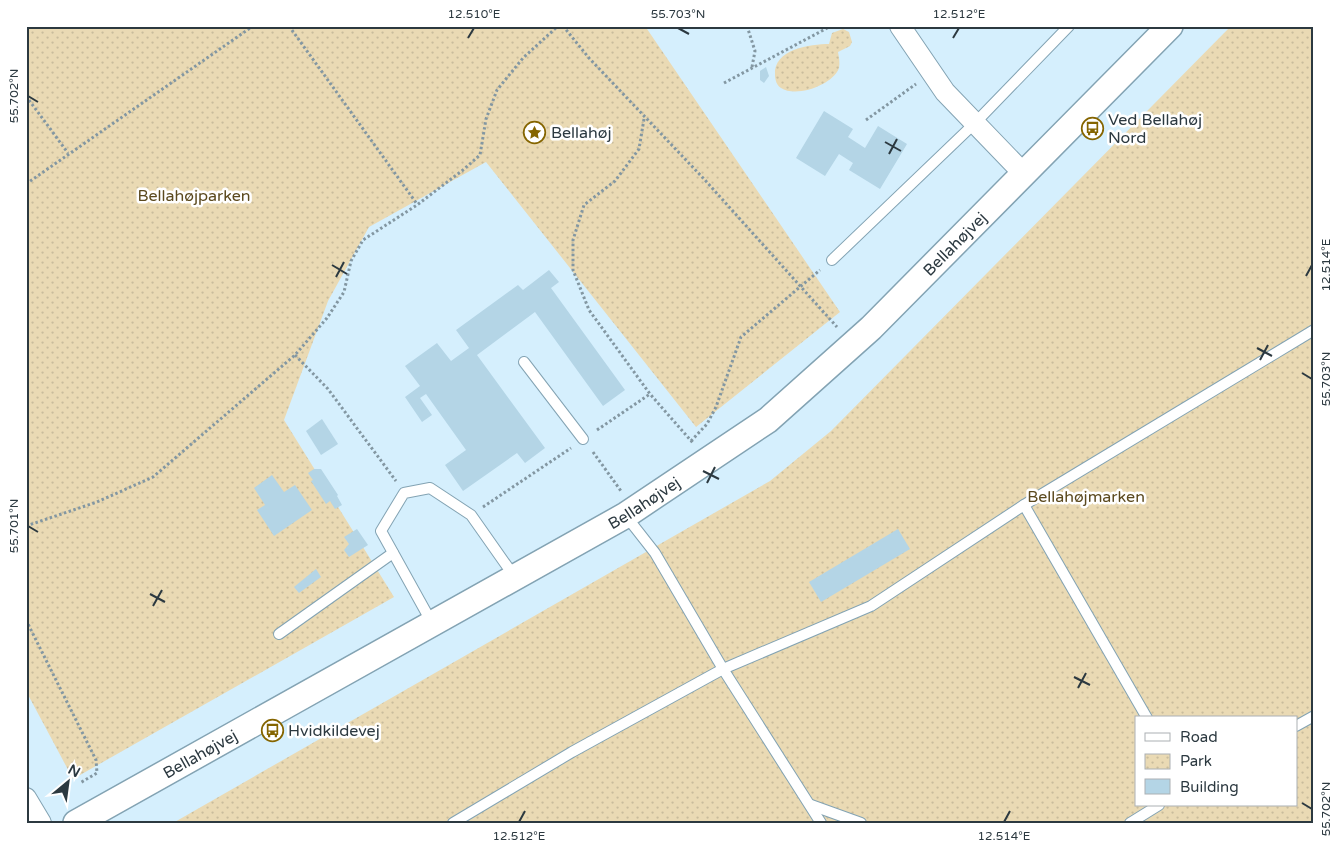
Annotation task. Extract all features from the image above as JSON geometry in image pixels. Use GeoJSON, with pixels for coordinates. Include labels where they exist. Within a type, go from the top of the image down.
{"type":"FeatureCollection","features":[{"type":"Feature","properties":{"kind":"street"},"geometry":{"type":"LineString","coordinates":[[900,26],[945,92],[976,122],[1024,174]]}},
{"type":"Feature","properties":{"kind":"street","name":"Bellahøjvej"},"geometry":{"type":"LineString","coordinates":[[76,823],[626,515],[768,420],[852,344],[1170,26]]}},
{"type":"Feature","properties":{"kind":"street"},"geometry":{"type":"LineString","coordinates":[[26,798],[41,823]]}},
{"type":"Feature","properties":{"kind":"lane"},"geometry":{"type":"LineString","coordinates":[[832,260],[976,122],[1069,26]]}},
{"type":"Feature","properties":{"kind":"lane"},"geometry":{"type":"LineString","coordinates":[[454,823],[572,752],[723,669],[871,606],[1024,505],[1314,330]]}},
{"type":"Feature","properties":{"kind":"lane"},"geometry":{"type":"LineString","coordinates":[[524,362],[583,439]]}},
{"type":"Feature","properties":{"kind":"lane"},"geometry":{"type":"LineString","coordinates":[[432,624],[381,531],[404,493],[430,488],[471,514],[515,577]]}},
{"type":"Feature","properties":{"kind":"lane"},"geometry":{"type":"LineString","coordinates":[[1024,505],[1146,716]]}},
{"type":"Feature","properties":{"kind":"lane"},"geometry":{"type":"LineString","coordinates":[[626,515],[655,553],[723,669],[821,823]]}},
{"type":"Feature","properties":{"kind":"lane"},"geometry":{"type":"LineString","coordinates":[[279,634],[393,553]]}},
{"type":"Feature","properties":{"kind":"lane"},"geometry":{"type":"LineString","coordinates":[[1298,725],[1314,716]]}},
{"type":"Feature","properties":{"kind":"lane"},"geometry":{"type":"LineString","coordinates":[[811,805],[861,823]]}},
{"type":"Feature","properties":{"kind":"lane"},"geometry":{"type":"LineString","coordinates":[[1130,823],[1157,806]]}},
{"type":"Feature","properties":{"kind":"path"},"geometry":{"type":"LineString","coordinates":[[26,184],[253,26]]}},
{"type":"Feature","properties":{"kind":"path"},"geometry":{"type":"LineString","coordinates":[[288,26],[417,205]]}},
{"type":"Feature","properties":{"kind":"path"},"geometry":{"type":"LineString","coordinates":[[26,526],[97,502],[153,477],[295,355],[327,318],[344,292],[351,261],[363,240],[417,205],[464,170],[480,155],[486,119],[497,90],[523,58],[558,26]]}},
{"type":"Feature","properties":{"kind":"path"},"geometry":{"type":"LineString","coordinates":[[563,26],[644,118],[704,178],[852,344]]}},
{"type":"Feature","properties":{"kind":"path"},"geometry":{"type":"LineString","coordinates":[[747,26],[755,51],[752,68]]}},
{"type":"Feature","properties":{"kind":"path"},"geometry":{"type":"LineString","coordinates":[[724,83],[830,26]]}},
{"type":"Feature","properties":{"kind":"path"},"geometry":{"type":"LineString","coordinates":[[866,120],[931,74]]}},
{"type":"Feature","properties":{"kind":"path"},"geometry":{"type":"LineString","coordinates":[[26,96],[68,153]]}},
{"type":"Feature","properties":{"kind":"path"},"geometry":{"type":"LineString","coordinates":[[644,118],[639,149],[616,181],[584,205],[573,240],[573,270],[589,310],[650,394],[708,460]]}},
{"type":"Feature","properties":{"kind":"path"},"geometry":{"type":"LineString","coordinates":[[691,441],[707,424],[716,407],[741,337],[832,260]]}},
{"type":"Feature","properties":{"kind":"path"},"geometry":{"type":"LineString","coordinates":[[295,355],[328,389],[404,493]]}},
{"type":"Feature","properties":{"kind":"path"},"geometry":{"type":"LineString","coordinates":[[471,514],[650,394]]}},
{"type":"Feature","properties":{"kind":"path"},"geometry":{"type":"LineString","coordinates":[[583,439],[615,482]]}},
{"type":"Feature","properties":{"kind":"path"},"geometry":{"type":"LineString","coordinates":[[26,620],[96,760],[97,773],[80,783]]}},
{"type":"Feature","properties":{"kind":"green space","name":"Bellahøjparken"},"geometry":{"type":"Polygon","coordinates":[[[26,26],[645,26],[840,312],[696,427],[486,162],[369,227],[328,301],[284,420],[394,597],[73,779],[26,691],[26,26]]]}},
{"type":"Feature","properties":{"kind":"green space","name":"Bellahøjmarken"},"geometry":{"type":"Polygon","coordinates":[[[1231,26],[1314,26],[1314,823],[173,823],[770,481],[831,431],[1231,26]]]}},
{"type":"Feature","properties":{"kind":"green space"},"geometry":{"type":"Polygon","coordinates":[[[843,29],[849,32],[852,42],[850,46],[838,52],[839,68],[830,80],[804,91],[788,91],[778,86],[775,75],[776,66],[780,59],[786,54],[803,47],[829,44],[832,33],[843,29]]]}},
{"type":"Feature","properties":{"kind":"building"},"geometry":{"type":"Polygon","coordinates":[[[766,67],[769,76],[764,83],[760,80],[760,71],[766,67]]]}},
{"type":"Feature","properties":{"kind":"building"},"geometry":{"type":"Polygon","coordinates":[[[824,111],[853,129],[848,137],[865,148],[878,126],[907,144],[880,189],[849,170],[853,163],[839,154],[825,176],[796,158],[824,111]]]}},
{"type":"Feature","properties":{"kind":"building"},"geometry":{"type":"Polygon","coordinates":[[[549,270],[559,282],[551,288],[625,390],[603,406],[535,312],[477,355],[545,448],[525,463],[517,453],[463,491],[445,465],[466,450],[426,394],[420,398],[432,415],[422,422],[405,397],[420,386],[405,366],[437,343],[451,361],[469,348],[456,330],[518,285],[523,290],[549,270]]]}},
{"type":"Feature","properties":{"kind":"building"},"geometry":{"type":"Polygon","coordinates":[[[322,419],[338,444],[321,455],[306,431],[322,419]]]}},
{"type":"Feature","properties":{"kind":"building"},"geometry":{"type":"Polygon","coordinates":[[[314,469],[321,469],[338,495],[342,505],[335,509],[330,501],[326,504],[308,473],[314,469]]]}},
{"type":"Feature","properties":{"kind":"building"},"geometry":{"type":"Polygon","coordinates":[[[272,475],[284,492],[295,485],[312,510],[274,536],[257,510],[265,505],[254,488],[272,475]]]}},
{"type":"Feature","properties":{"kind":"building"},"geometry":{"type":"Polygon","coordinates":[[[357,529],[368,545],[349,557],[344,550],[349,544],[344,537],[357,529]]]}},
{"type":"Feature","properties":{"kind":"building"},"geometry":{"type":"Polygon","coordinates":[[[898,529],[910,549],[821,602],[809,582],[898,529]]]}},
{"type":"Feature","properties":{"kind":"building"},"geometry":{"type":"Polygon","coordinates":[[[316,569],[321,577],[299,593],[294,587],[316,569]]]}},
{"type":"Feature","properties":{"kind":"place","name":"Ved Bellahøj Nord"},"geometry":{"type":"Point","coordinates":[1092,128]}},
{"type":"Feature","properties":{"kind":"place","name":"Bellahøj"},"geometry":{"type":"Point","coordinates":[535,132]}},
{"type":"Feature","properties":{"kind":"place","name":"Hvidkildevej"},"geometry":{"type":"Point","coordinates":[272,730]}}]}
